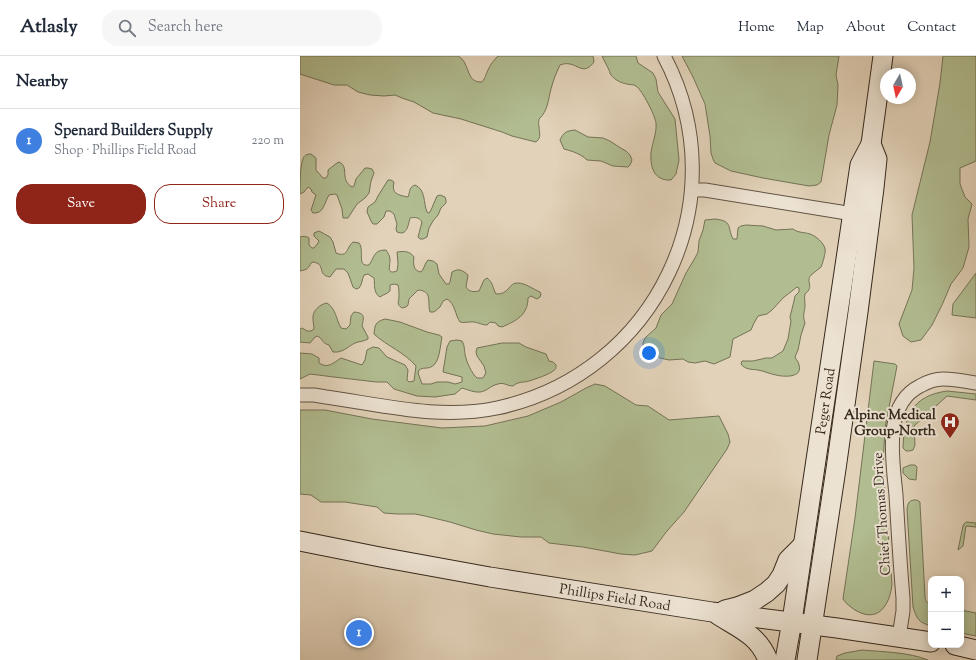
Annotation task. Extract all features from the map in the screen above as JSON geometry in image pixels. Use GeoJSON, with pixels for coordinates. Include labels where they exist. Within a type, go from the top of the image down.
{"type":"FeatureCollection","features":[{"type":"Feature","properties":{"kind":"main road","name":"Peger Road"},"geometry":{"type":"LineString","coordinates":[[785,660],[792,622],[860,165],[871,144],[883,56]]}},
{"type":"Feature","properties":{"kind":"main road","name":"Peger Road"},"geometry":{"type":"LineString","coordinates":[[807,660],[840,446],[873,196],[877,159],[871,144]]}},
{"type":"Feature","properties":{"kind":"main road","name":"Phillips Field Road"},"geometry":{"type":"LineString","coordinates":[[300,541],[372,556],[476,574],[712,612],[812,624],[928,642]]}},
{"type":"Feature","properties":{"kind":"main road"},"geometry":{"type":"LineString","coordinates":[[712,612],[737,607],[755,600],[767,592],[776,584],[782,575],[788,560],[803,545]]}},
{"type":"Feature","properties":{"kind":"main road"},"geometry":{"type":"LineString","coordinates":[[712,612],[747,632],[764,650],[768,660]]}},
{"type":"Feature","properties":{"kind":"main road"},"geometry":{"type":"LineString","coordinates":[[964,647],[976,650]]}},
{"type":"Feature","properties":{"kind":"street"},"geometry":{"type":"LineString","coordinates":[[300,395],[314,395],[436,412],[477,411],[514,404],[546,392],[581,374],[616,346],[635,326],[652,304],[668,274],[685,232],[692,190],[691,139],[688,122],[678,88],[664,56]]}},
{"type":"Feature","properties":{"kind":"street"},"geometry":{"type":"LineString","coordinates":[[692,190],[705,190],[853,214]]}},
{"type":"Feature","properties":{"kind":"street","name":"Chief Thomas Drive"},"geometry":{"type":"LineString","coordinates":[[899,637],[903,611],[903,598],[892,446],[899,407],[910,392],[933,380],[953,379],[976,383]]}},
{"type":"Feature","properties":{"kind":"green space"},"geometry":{"type":"Polygon","coordinates":[[[300,56],[458,56],[465,63],[470,76],[477,81],[482,82],[490,66],[498,56],[593,56],[594,62],[589,67],[584,69],[569,64],[560,65],[553,83],[546,109],[539,119],[540,137],[536,142],[512,136],[461,119],[433,113],[414,102],[395,95],[370,95],[358,92],[347,85],[334,85],[300,74],[300,56]]]}},
{"type":"Feature","properties":{"kind":"green space"},"geometry":{"type":"Polygon","coordinates":[[[602,56],[636,56],[638,63],[653,73],[656,79],[658,92],[675,119],[679,160],[676,174],[671,180],[665,180],[657,176],[652,168],[651,153],[656,123],[642,92],[634,85],[616,80],[610,74],[602,56]]]}},
{"type":"Feature","properties":{"kind":"green space"},"geometry":{"type":"Polygon","coordinates":[[[682,56],[839,56],[836,75],[838,85],[837,105],[829,135],[821,182],[817,185],[809,186],[763,178],[731,171],[715,163],[711,153],[705,104],[682,56]]]}},
{"type":"Feature","properties":{"kind":"green space"},"geometry":{"type":"Polygon","coordinates":[[[943,56],[976,56],[976,161],[960,168],[960,184],[965,197],[972,204],[968,219],[969,247],[963,268],[951,284],[932,325],[921,340],[911,342],[903,336],[899,324],[912,290],[914,268],[912,215],[930,142],[943,56]]]}},
{"type":"Feature","properties":{"kind":"green space"},"geometry":{"type":"Polygon","coordinates":[[[575,130],[588,137],[603,138],[626,151],[632,160],[630,165],[628,167],[613,166],[601,161],[587,160],[576,153],[564,149],[560,140],[561,137],[566,132],[575,130]]]}},
{"type":"Feature","properties":{"kind":"green space"},"geometry":{"type":"Polygon","coordinates":[[[311,154],[316,158],[316,170],[323,178],[326,178],[328,175],[328,170],[337,163],[339,162],[342,164],[344,167],[346,180],[352,187],[354,186],[356,179],[365,168],[372,169],[374,173],[369,193],[357,204],[348,218],[343,218],[342,209],[337,195],[335,194],[329,195],[322,210],[317,213],[313,213],[311,210],[316,195],[308,187],[300,194],[300,176],[303,158],[311,154]]]}},
{"type":"Feature","properties":{"kind":"green space"},"geometry":{"type":"Polygon","coordinates":[[[388,180],[394,182],[394,191],[398,195],[408,197],[413,186],[415,185],[419,187],[423,193],[427,212],[429,213],[437,196],[440,195],[445,197],[446,203],[441,208],[429,228],[427,237],[420,239],[418,237],[422,222],[417,218],[410,218],[408,227],[403,233],[397,232],[397,224],[394,214],[390,211],[386,211],[384,217],[377,224],[373,224],[367,212],[368,207],[375,202],[388,180]]]}},
{"type":"Feature","properties":{"kind":"green space"},"geometry":{"type":"Polygon","coordinates":[[[715,219],[725,221],[727,223],[733,239],[737,239],[738,228],[746,225],[763,226],[776,230],[793,229],[815,236],[823,244],[825,250],[824,258],[820,268],[809,277],[810,286],[805,294],[805,323],[795,357],[799,363],[799,369],[796,374],[792,376],[779,376],[760,370],[747,368],[741,364],[742,361],[772,358],[783,351],[788,339],[791,321],[790,317],[795,296],[799,292],[799,288],[797,287],[767,314],[758,316],[751,330],[733,339],[730,357],[714,364],[705,361],[695,363],[688,362],[683,359],[669,360],[660,358],[653,351],[643,348],[645,338],[656,328],[661,315],[672,304],[686,273],[698,252],[699,241],[705,220],[715,219]]]}},
{"type":"Feature","properties":{"kind":"green space"},"geometry":{"type":"Polygon","coordinates":[[[319,231],[330,237],[336,253],[343,254],[353,242],[359,243],[361,246],[362,261],[365,265],[369,265],[376,253],[386,250],[390,257],[390,271],[394,272],[397,271],[397,252],[407,252],[414,257],[414,266],[418,271],[421,272],[428,260],[437,264],[439,274],[446,284],[449,284],[450,282],[452,272],[459,270],[468,275],[466,287],[471,291],[479,291],[484,280],[487,278],[492,284],[496,294],[504,293],[513,284],[518,283],[529,286],[541,294],[537,299],[531,296],[528,298],[526,309],[520,317],[502,327],[498,326],[496,323],[490,322],[487,325],[474,322],[460,322],[452,303],[447,299],[443,301],[440,307],[434,312],[430,312],[428,295],[426,292],[418,290],[409,299],[408,305],[402,308],[398,304],[398,285],[390,285],[390,291],[380,297],[375,291],[374,278],[368,274],[364,275],[360,287],[356,289],[353,287],[348,273],[344,269],[336,269],[330,277],[323,274],[319,264],[312,262],[308,268],[300,271],[300,237],[304,236],[309,238],[309,245],[314,248],[319,241],[314,236],[314,233],[319,231]]]}},
{"type":"Feature","properties":{"kind":"green space"},"geometry":{"type":"Polygon","coordinates":[[[976,273],[976,318],[952,315],[953,304],[976,273]]]}},
{"type":"Feature","properties":{"kind":"green space"},"geometry":{"type":"Polygon","coordinates":[[[327,303],[334,311],[341,328],[346,329],[350,325],[351,316],[354,312],[362,314],[362,326],[368,339],[355,343],[342,351],[336,352],[333,352],[329,345],[317,336],[310,343],[300,342],[300,329],[302,328],[307,331],[311,331],[314,329],[313,316],[315,311],[319,306],[327,303]]]}},
{"type":"Feature","properties":{"kind":"green space"},"geometry":{"type":"Polygon","coordinates":[[[385,319],[400,322],[442,337],[439,354],[434,365],[419,370],[418,373],[422,384],[448,382],[455,384],[462,382],[462,377],[443,372],[447,347],[450,341],[457,340],[462,341],[468,364],[473,374],[477,378],[483,378],[486,373],[484,366],[477,356],[477,348],[502,343],[519,343],[546,354],[549,361],[556,365],[556,368],[545,375],[515,384],[513,386],[504,384],[494,385],[484,391],[479,392],[462,388],[455,394],[435,397],[417,396],[394,389],[387,382],[310,374],[300,379],[300,353],[312,354],[319,358],[319,363],[322,365],[330,365],[341,358],[362,365],[365,360],[367,350],[373,347],[379,348],[387,357],[405,365],[408,370],[407,380],[409,382],[414,381],[416,366],[374,334],[376,324],[385,319]]]}},
{"type":"Feature","properties":{"kind":"green space"},"geometry":{"type":"Polygon","coordinates":[[[874,361],[895,364],[897,366],[885,428],[883,465],[892,584],[889,599],[885,605],[881,610],[870,615],[863,614],[855,610],[843,599],[855,518],[874,361]]]}},
{"type":"Feature","properties":{"kind":"green space"},"geometry":{"type":"Polygon","coordinates":[[[595,384],[605,386],[636,405],[648,406],[669,420],[719,416],[728,434],[730,442],[727,449],[684,512],[652,551],[635,555],[621,554],[549,543],[541,537],[521,537],[493,534],[425,516],[415,514],[384,513],[377,507],[345,502],[321,502],[311,495],[300,494],[300,410],[325,410],[372,419],[442,428],[485,426],[528,416],[561,402],[595,384]]]}},
{"type":"Feature","properties":{"kind":"green space"},"geometry":{"type":"Polygon","coordinates":[[[947,391],[976,394],[976,400],[947,396],[914,426],[915,445],[913,450],[906,451],[903,448],[905,426],[912,409],[926,398],[947,391]]]}},
{"type":"Feature","properties":{"kind":"green space"},"geometry":{"type":"Polygon","coordinates":[[[910,465],[915,465],[917,467],[916,480],[909,479],[903,473],[903,468],[910,465]]]}},
{"type":"Feature","properties":{"kind":"green space"},"geometry":{"type":"Polygon","coordinates":[[[912,500],[917,500],[920,502],[925,597],[926,602],[928,603],[928,625],[919,620],[913,607],[907,509],[909,502],[912,500]]]}},
{"type":"Feature","properties":{"kind":"green space"},"geometry":{"type":"Polygon","coordinates":[[[966,522],[976,523],[976,527],[966,526],[963,546],[958,550],[963,526],[966,522]]]}},
{"type":"Feature","properties":{"kind":"green space"},"geometry":{"type":"Polygon","coordinates":[[[964,611],[976,613],[976,636],[964,634],[964,611]]]}},
{"type":"Feature","properties":{"kind":"green space"},"geometry":{"type":"Polygon","coordinates":[[[862,650],[904,654],[928,660],[836,660],[837,656],[862,650]]]}},
{"type":"Feature","properties":{"kind":"place","name":"Alpine Medical Group-North"},"geometry":{"type":"Point","coordinates":[950,439]}},
{"type":"Feature","properties":{"kind":"place","name":"Spenard Builders Supply"},"geometry":{"type":"Point","coordinates":[359,633]}}]}
